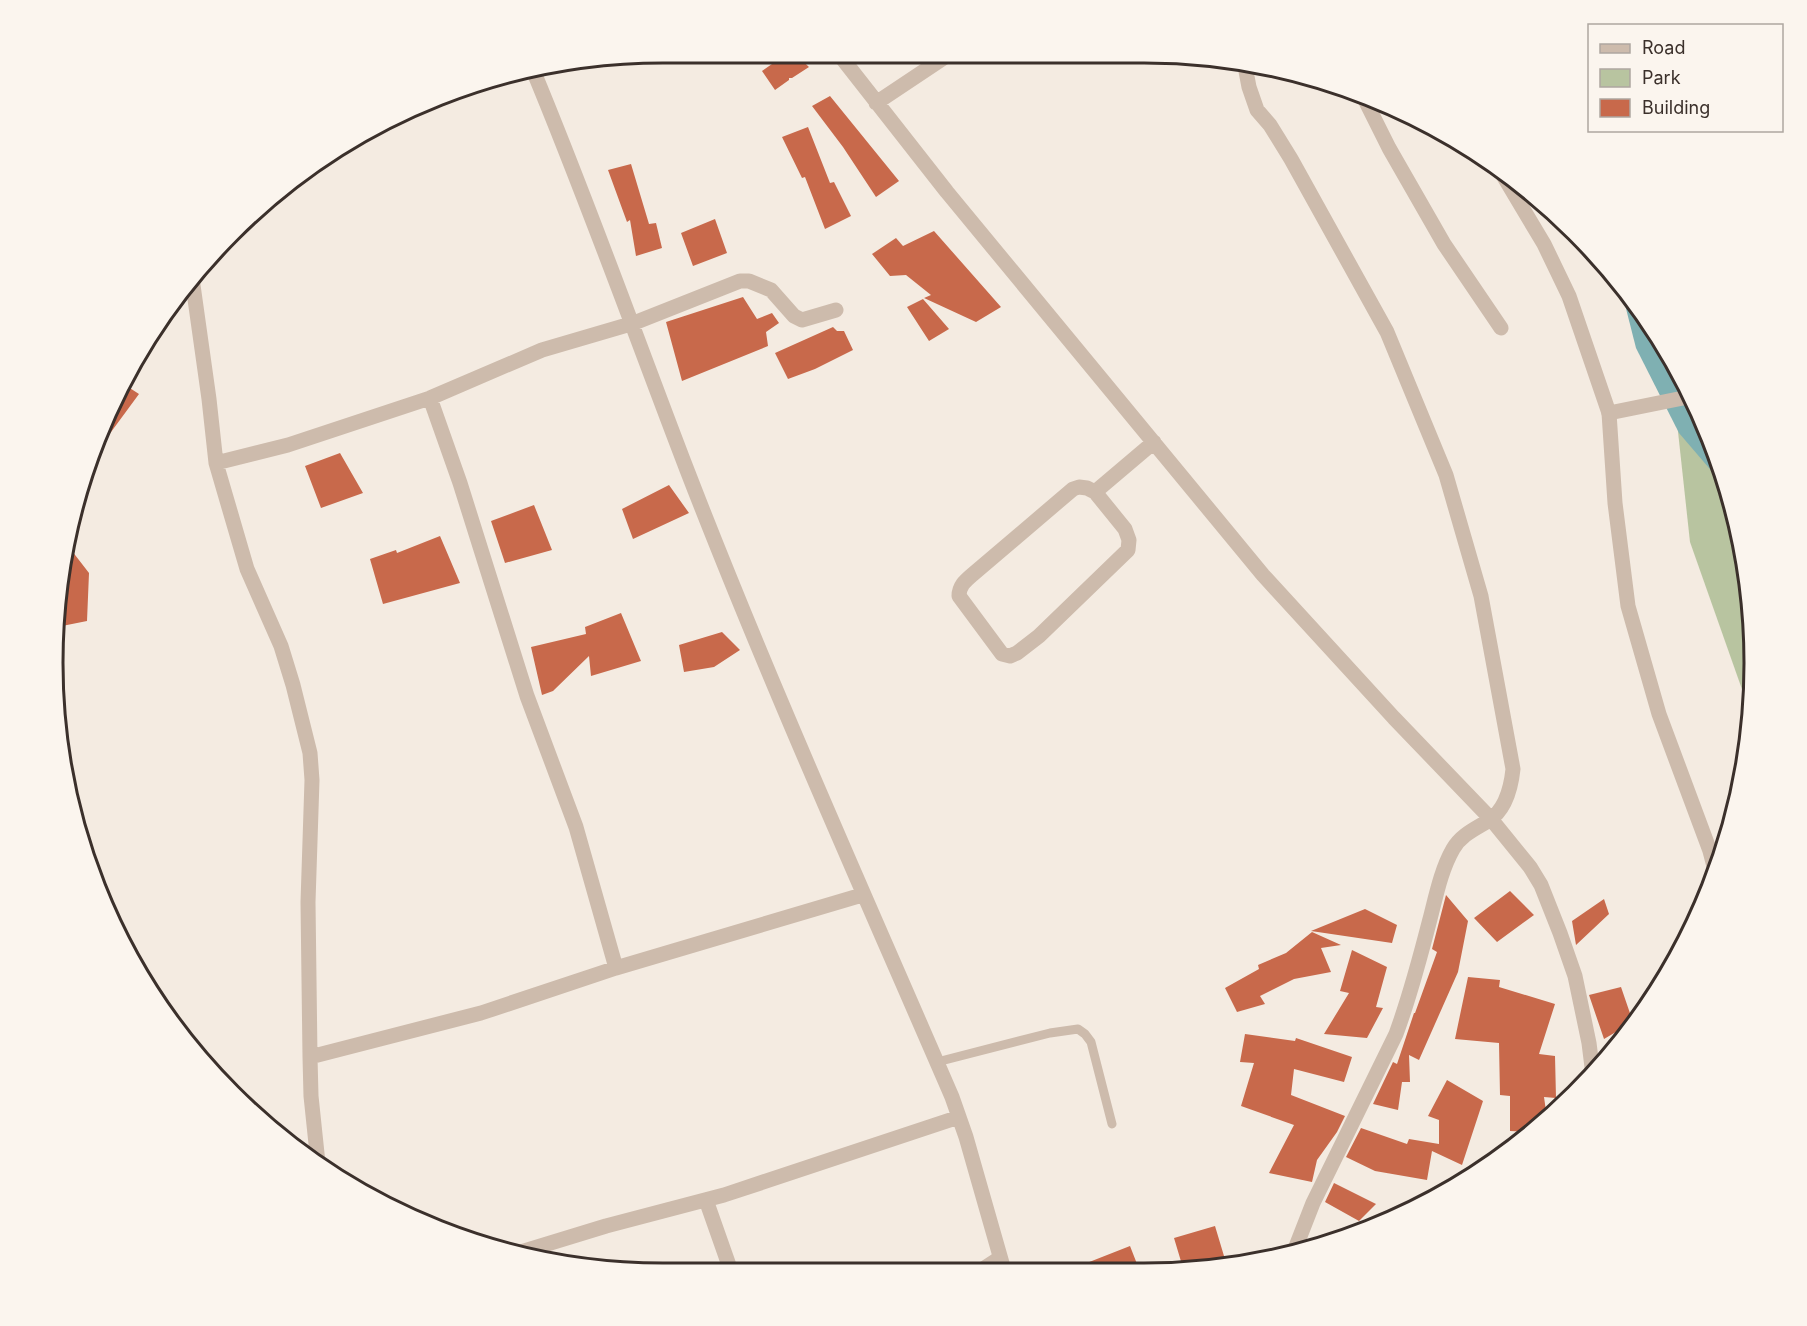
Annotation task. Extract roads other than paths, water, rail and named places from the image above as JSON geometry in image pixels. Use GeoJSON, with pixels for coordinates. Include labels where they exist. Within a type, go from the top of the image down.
{"type":"FeatureCollection","features":[{"type":"Feature","properties":{"kind":"street"},"geometry":{"type":"LineString","coordinates":[[846,63],[876,104],[1263,575],[1394,718],[1491,819],[1530,867],[1541,885],[1575,976],[1591,1063]]}},
{"type":"Feature","properties":{"kind":"street"},"geometry":{"type":"LineString","coordinates":[[876,104],[935,63]]}},
{"type":"Feature","properties":{"kind":"street"},"geometry":{"type":"LineString","coordinates":[[1246,72],[1257,110],[1270,125],[1291,159],[1387,332],[1446,476],[1481,596],[1513,769],[1511,788],[1503,806],[1491,819],[1469,832],[1454,848],[1440,883],[1406,1007],[1396,1034],[1313,1203],[1297,1243]]}},
{"type":"Feature","properties":{"kind":"street"},"geometry":{"type":"LineString","coordinates":[[536,77],[634,323],[688,471],[799,747],[959,1117],[1001,1262]]}},
{"type":"Feature","properties":{"kind":"street"},"geometry":{"type":"LineString","coordinates":[[1368,107],[1389,148],[1444,244],[1501,328]]}},
{"type":"Feature","properties":{"kind":"street"},"geometry":{"type":"LineString","coordinates":[[1511,188],[1544,244],[1569,296],[1609,413],[1615,503],[1628,606],[1659,714],[1712,857]]}},
{"type":"Feature","properties":{"kind":"street"},"geometry":{"type":"LineString","coordinates":[[216,463],[288,445],[430,398],[542,350],[634,323],[740,281],[748,281],[771,290],[794,316],[802,320],[836,309]]}},
{"type":"Feature","properties":{"kind":"street"},"geometry":{"type":"LineString","coordinates":[[194,290],[216,463],[247,569],[281,646],[310,753],[312,780],[308,902],[310,1057],[311,1096],[317,1153]]}},
{"type":"Feature","properties":{"kind":"street"},"geometry":{"type":"LineString","coordinates":[[430,398],[460,483],[527,696],[576,826],[616,968]]}},
{"type":"Feature","properties":{"kind":"street"},"geometry":{"type":"LineString","coordinates":[[1609,413],[1682,398]]}},
{"type":"Feature","properties":{"kind":"street"},"geometry":{"type":"LineString","coordinates":[[1095,492],[1154,442]]}},
{"type":"Feature","properties":{"kind":"street"},"geometry":{"type":"LineString","coordinates":[[1088,488],[1095,492],[1125,529],[1129,540],[1128,550],[1032,642],[1010,656],[1002,654],[959,596],[963,583],[1073,489],[1088,488]]}},
{"type":"Feature","properties":{"kind":"street"},"geometry":{"type":"LineString","coordinates":[[310,1057],[481,1013],[616,968],[862,895]]}},
{"type":"Feature","properties":{"kind":"street"},"geometry":{"type":"LineString","coordinates":[[533,1248],[606,1226],[706,1200],[959,1117]]}},
{"type":"Feature","properties":{"kind":"street"},"geometry":{"type":"LineString","coordinates":[[706,1200],[728,1263]]}},
{"type":"Feature","properties":{"kind":"lane"},"geometry":{"type":"LineString","coordinates":[[937,1062],[1050,1033],[1078,1029],[1091,1042],[1112,1124]]}},
{"type":"Feature","properties":{"kind":"water"},"geometry":{"type":"Polygon","coordinates":[[[1625,305],[1664,363],[1698,433],[1713,472],[1679,433],[1636,348],[1625,305]]]}}]}
